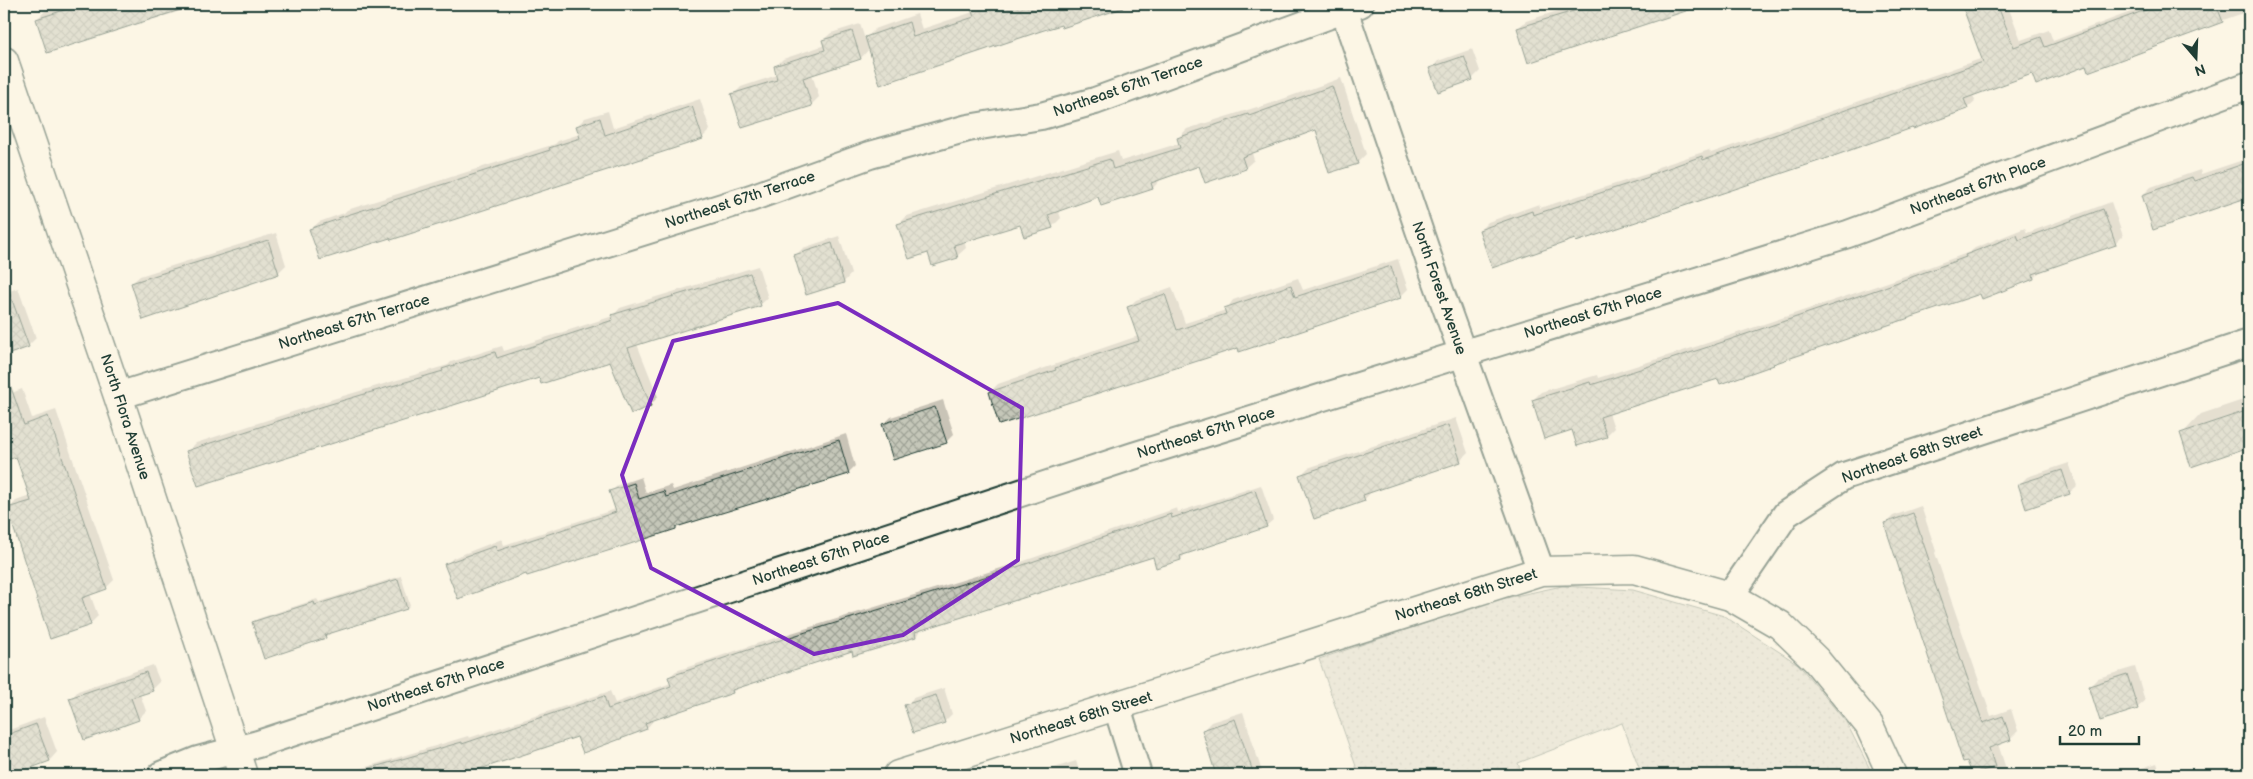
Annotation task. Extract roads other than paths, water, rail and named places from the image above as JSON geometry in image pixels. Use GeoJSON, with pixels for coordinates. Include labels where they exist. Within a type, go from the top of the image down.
{"type":"FeatureCollection","features":[{"type":"Feature","properties":{"kind":"street","name":"North Forest Avenue"},"geometry":{"type":"LineString","coordinates":[[1349,6],[1462,354],[1541,571]]}},
{"type":"Feature","properties":{"kind":"street","name":"Northeast 67th Terrace"},"geometry":{"type":"LineString","coordinates":[[118,396],[751,198],[870,155],[968,128],[1041,116],[1095,101],[1349,6]]}},
{"type":"Feature","properties":{"kind":"street","name":"North Flora Avenue"},"geometry":{"type":"LineString","coordinates":[[4,61],[240,763]]}},
{"type":"Feature","properties":{"kind":"street","name":"Northeast 67th Place"},"geometry":{"type":"LineString","coordinates":[[161,775],[198,760],[240,763],[1133,456],[1848,234],[2249,85]]}},
{"type":"Feature","properties":{"kind":"street","name":"Northeast 68th Street"},"geometry":{"type":"LineString","coordinates":[[898,775],[1541,571],[1634,569],[1730,596],[1786,514],[1844,476],[2249,343]]}},
{"type":"Feature","properties":{"kind":"street"},"geometry":{"type":"LineString","coordinates":[[1730,596],[1780,625],[1816,660],[1869,725],[1892,775]]}},
{"type":"Feature","properties":{"kind":"street"},"geometry":{"type":"LineString","coordinates":[[1117,707],[1138,775]]}}]}
